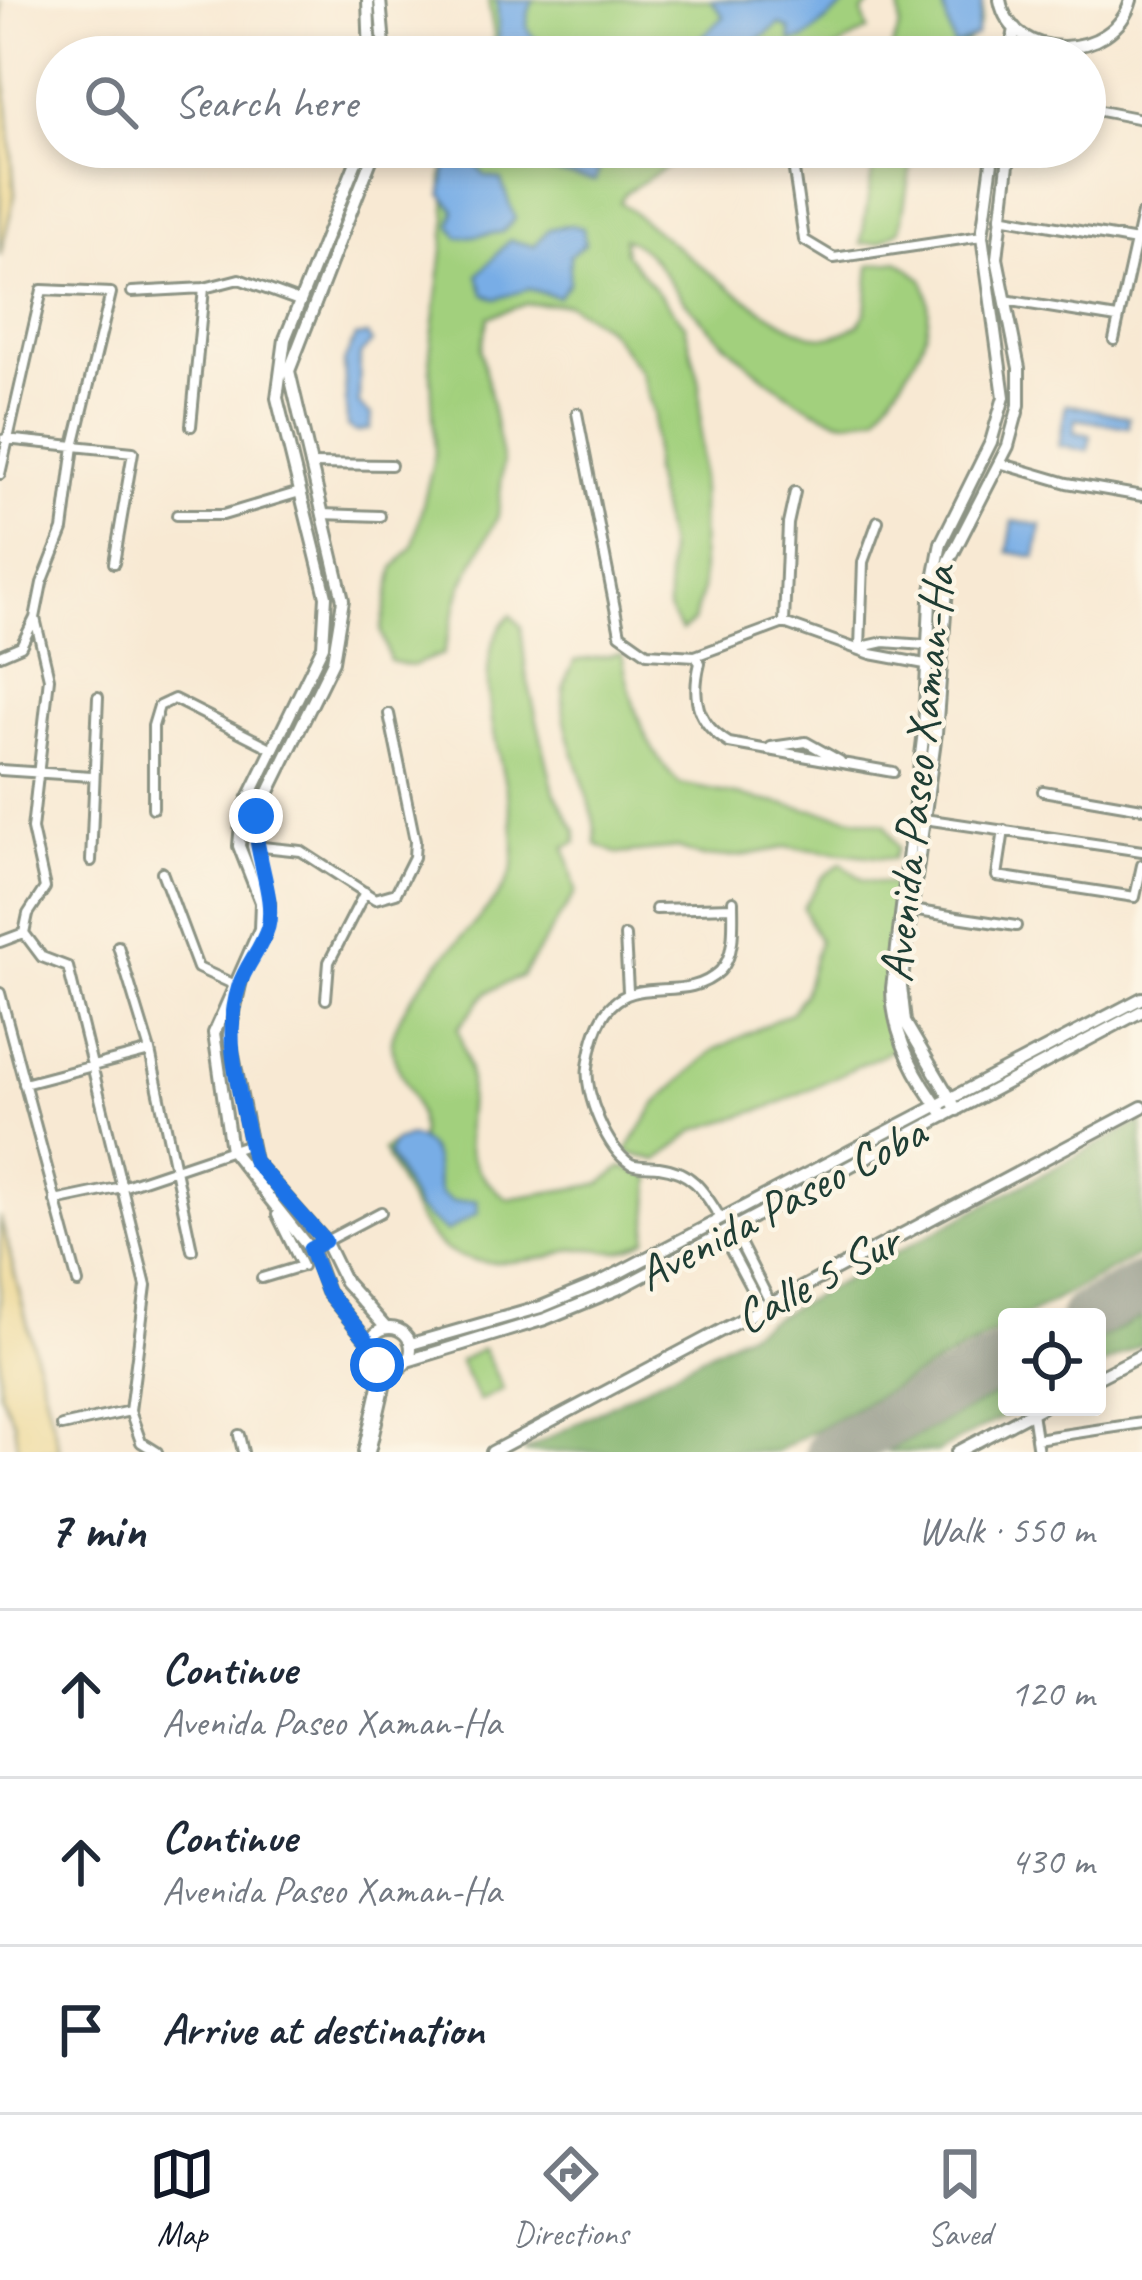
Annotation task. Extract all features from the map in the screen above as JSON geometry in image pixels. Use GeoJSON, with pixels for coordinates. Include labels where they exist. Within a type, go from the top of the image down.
{"type":"FeatureCollection","features":[{"type":"Feature","properties":{"kind":"main road"},"geometry":{"type":"LineString","coordinates":[[368,0],[369,36]]}},
{"type":"Feature","properties":{"kind":"main road"},"geometry":{"type":"LineString","coordinates":[[380,0],[383,36]]}},
{"type":"Feature","properties":{"kind":"main road"},"geometry":{"type":"LineString","coordinates":[[1000,0],[1015,28],[1028,36]]}},
{"type":"Feature","properties":{"kind":"main road"},"geometry":{"type":"LineString","coordinates":[[1126,19],[1131,0]]}},
{"type":"Feature","properties":{"kind":"main road"},"geometry":{"type":"LineString","coordinates":[[1106,37],[1126,19],[1142,13]]}},
{"type":"Feature","properties":{"kind":"main road"},"geometry":{"type":"LineString","coordinates":[[1014,36],[1015,28]]}},
{"type":"Feature","properties":{"kind":"main road"},"geometry":{"type":"LineString","coordinates":[[302,460],[300,492],[326,596],[323,646],[242,812],[238,846],[261,902],[260,929],[214,1033],[231,1150],[310,1249],[327,1292],[370,1344],[373,1361],[385,1369],[407,1361],[411,1344],[402,1331],[386,1328],[345,1282],[325,1241],[254,1161],[229,1035],[239,985],[268,926],[268,903],[254,846],[256,816],[333,661],[343,600],[321,513],[302,460],[277,398],[299,301],[353,168]]}},
{"type":"Feature","properties":{"kind":"main road"},"geometry":{"type":"LineString","coordinates":[[290,340],[367,168]]}},
{"type":"Feature","properties":{"kind":"main road","name":"Avenida Paseo Xaman-Ha"},"geometry":{"type":"LineString","coordinates":[[954,1105],[905,1022],[901,986],[924,819],[949,561],[999,463],[1019,405],[1019,368],[1004,299],[982,236],[991,168]]}},
{"type":"Feature","properties":{"kind":"main road","name":"Avenida Paseo Xaman-Ha"},"geometry":{"type":"LineString","coordinates":[[941,1111],[892,1019],[908,831],[924,731],[930,601],[941,543],[991,442],[1004,397],[993,276],[1006,168]]}},
{"type":"Feature","properties":{"kind":"main road"},"geometry":{"type":"LineString","coordinates":[[986,200],[1001,201]]}},
{"type":"Feature","properties":{"kind":"main road"},"geometry":{"type":"LineString","coordinates":[[310,533],[325,529]]}},
{"type":"Feature","properties":{"kind":"main road"},"geometry":{"type":"LineString","coordinates":[[930,601],[944,602]]}},
{"type":"Feature","properties":{"kind":"main road"},"geometry":{"type":"LineString","coordinates":[[292,714],[304,720]]}},
{"type":"Feature","properties":{"kind":"main road"},"geometry":{"type":"LineString","coordinates":[[258,777],[273,783]]}},
{"type":"Feature","properties":{"kind":"main road","name":"Avenida Paseo Coba"},"geometry":{"type":"LineString","coordinates":[[954,1105],[1142,998]]}},
{"type":"Feature","properties":{"kind":"main road","name":"Avenida Paseo Coba"},"geometry":{"type":"LineString","coordinates":[[407,1361],[544,1319],[693,1244],[719,1216],[1142,1011]]}},
{"type":"Feature","properties":{"kind":"main road","name":"Calle 5 Sur"},"geometry":{"type":"LineString","coordinates":[[492,1452],[1142,1107]]}},
{"type":"Feature","properties":{"kind":"main road","name":"Avenida Paseo Coba"},"geometry":{"type":"LineString","coordinates":[[411,1344],[541,1307],[693,1244],[729,1234],[941,1111]]}},
{"type":"Feature","properties":{"kind":"main road"},"geometry":{"type":"LineString","coordinates":[[755,1201],[762,1214]]}},
{"type":"Feature","properties":{"kind":"main road"},"geometry":{"type":"LineString","coordinates":[[370,1344],[386,1328]]}},
{"type":"Feature","properties":{"kind":"main road"},"geometry":{"type":"LineString","coordinates":[[1106,1373],[1142,1354]]}},
{"type":"Feature","properties":{"kind":"main road"},"geometry":{"type":"LineString","coordinates":[[957,1452],[1026,1416]]}},
{"type":"Feature","properties":{"kind":"street"},"geometry":{"type":"LineString","coordinates":[[1106,112],[1142,118]]}},
{"type":"Feature","properties":{"kind":"street"},"geometry":{"type":"LineString","coordinates":[[794,168],[804,239],[834,258],[982,236]]}},
{"type":"Feature","properties":{"kind":"street"},"geometry":{"type":"LineString","coordinates":[[1114,340],[1142,214]]}},
{"type":"Feature","properties":{"kind":"street"},"geometry":{"type":"LineString","coordinates":[[998,217],[1138,241]]}},
{"type":"Feature","properties":{"kind":"street"},"geometry":{"type":"LineString","coordinates":[[132,292],[204,288],[239,279],[299,301]]}},
{"type":"Feature","properties":{"kind":"street"},"geometry":{"type":"LineString","coordinates":[[191,426],[204,288]]}},
{"type":"Feature","properties":{"kind":"street"},"geometry":{"type":"LineString","coordinates":[[0,473],[42,290],[111,293],[74,446],[63,530],[42,583],[35,618],[21,646],[0,655]]}},
{"type":"Feature","properties":{"kind":"street"},"geometry":{"type":"LineString","coordinates":[[1004,299],[1118,319]]}},
{"type":"Feature","properties":{"kind":"street"},"geometry":{"type":"LineString","coordinates":[[577,413],[620,634],[647,653],[694,656],[784,623],[926,664]]}},
{"type":"Feature","properties":{"kind":"street"},"geometry":{"type":"LineString","coordinates":[[5,439],[133,452],[113,563]]}},
{"type":"Feature","properties":{"kind":"street"},"geometry":{"type":"LineString","coordinates":[[302,460],[391,465]]}},
{"type":"Feature","properties":{"kind":"street"},"geometry":{"type":"LineString","coordinates":[[999,463],[1066,483],[1142,496]]}},
{"type":"Feature","properties":{"kind":"street"},"geometry":{"type":"LineString","coordinates":[[177,515],[223,515],[300,492]]}},
{"type":"Feature","properties":{"kind":"street"},"geometry":{"type":"LineString","coordinates":[[784,623],[794,492]]}},
{"type":"Feature","properties":{"kind":"street"},"geometry":{"type":"LineString","coordinates":[[321,513],[380,516]]}},
{"type":"Feature","properties":{"kind":"street"},"geometry":{"type":"LineString","coordinates":[[860,648],[863,562],[878,521]]}},
{"type":"Feature","properties":{"kind":"street"},"geometry":{"type":"LineString","coordinates":[[35,618],[49,678],[32,830],[46,888],[28,914],[24,933],[41,956],[68,968],[93,1063],[146,1286],[130,1411],[141,1442],[157,1452]]}},
{"type":"Feature","properties":{"kind":"street"},"geometry":{"type":"LineString","coordinates":[[860,648],[884,642],[925,644]]}},
{"type":"Feature","properties":{"kind":"street"},"geometry":{"type":"LineString","coordinates":[[694,656],[700,663],[692,694],[709,730],[729,743],[893,772]]}},
{"type":"Feature","properties":{"kind":"street"},"geometry":{"type":"LineString","coordinates":[[92,861],[91,776],[98,697]]}},
{"type":"Feature","properties":{"kind":"street"},"geometry":{"type":"LineString","coordinates":[[153,808],[152,726],[159,706],[174,699],[194,706],[271,748]]}},
{"type":"Feature","properties":{"kind":"street"},"geometry":{"type":"LineString","coordinates":[[254,846],[301,851],[375,899],[396,893],[414,857],[388,714]]}},
{"type":"Feature","properties":{"kind":"street"},"geometry":{"type":"LineString","coordinates":[[0,770],[91,776]]}},
{"type":"Feature","properties":{"kind":"street"},"geometry":{"type":"LineString","coordinates":[[1042,791],[1142,808]]}},
{"type":"Feature","properties":{"kind":"street"},"geometry":{"type":"LineString","coordinates":[[924,819],[1142,851]]}},
{"type":"Feature","properties":{"kind":"street"},"geometry":{"type":"LineString","coordinates":[[1004,830],[998,876],[1135,897],[1142,865]]}},
{"type":"Feature","properties":{"kind":"street"},"geometry":{"type":"LineString","coordinates":[[162,872],[198,968],[233,984]]}},
{"type":"Feature","properties":{"kind":"street"},"geometry":{"type":"LineString","coordinates":[[326,999],[329,962],[365,892]]}},
{"type":"Feature","properties":{"kind":"street"},"geometry":{"type":"LineString","coordinates":[[656,909],[733,904],[732,943],[722,970],[701,982],[628,992],[598,1022],[586,1072],[607,1139],[632,1164],[676,1169],[699,1183],[719,1216]]}},
{"type":"Feature","properties":{"kind":"street"},"geometry":{"type":"LineString","coordinates":[[911,910],[1016,926]]}},
{"type":"Feature","properties":{"kind":"street"},"geometry":{"type":"LineString","coordinates":[[0,943],[24,933]]}},
{"type":"Feature","properties":{"kind":"street"},"geometry":{"type":"LineString","coordinates":[[625,936],[628,992]]}},
{"type":"Feature","properties":{"kind":"street"},"geometry":{"type":"LineString","coordinates":[[118,946],[178,1166],[192,1250]]}},
{"type":"Feature","properties":{"kind":"street"},"geometry":{"type":"LineString","coordinates":[[0,993],[77,1283]]}},
{"type":"Feature","properties":{"kind":"street"},"geometry":{"type":"LineString","coordinates":[[24,1084],[150,1051]]}},
{"type":"Feature","properties":{"kind":"street"},"geometry":{"type":"LineString","coordinates":[[55,1201],[122,1187],[250,1144]]}},
{"type":"Feature","properties":{"kind":"street"},"geometry":{"type":"LineString","coordinates":[[262,1278],[302,1266],[265,1192]]}},
{"type":"Feature","properties":{"kind":"street"},"geometry":{"type":"LineString","coordinates":[[310,1249],[381,1211]]}},
{"type":"Feature","properties":{"kind":"street"},"geometry":{"type":"LineString","coordinates":[[729,1234],[766,1306]]}},
{"type":"Feature","properties":{"kind":"street"},"geometry":{"type":"LineString","coordinates":[[367,1452],[385,1369]]}},
{"type":"Feature","properties":{"kind":"street"},"geometry":{"type":"LineString","coordinates":[[62,1426],[130,1411]]}},
{"type":"Feature","properties":{"kind":"street"},"geometry":{"type":"LineString","coordinates":[[1037,1416],[1038,1452]]}},
{"type":"Feature","properties":{"kind":"street"},"geometry":{"type":"LineString","coordinates":[[1036,1439],[1142,1424]]}},
{"type":"Feature","properties":{"kind":"street"},"geometry":{"type":"LineString","coordinates":[[239,1435],[243,1452]]}},
{"type":"Feature","properties":{"kind":"green space"},"geometry":{"type":"Polygon","coordinates":[[[488,0],[875,0],[862,13],[868,30],[858,36],[494,35],[488,0]]]}},
{"type":"Feature","properties":{"kind":"green space"},"geometry":{"type":"Polygon","coordinates":[[[894,0],[982,0],[981,19],[973,36],[896,36],[900,8],[894,0]]]}},
{"type":"Feature","properties":{"kind":"green space"},"geometry":{"type":"Polygon","coordinates":[[[445,168],[665,168],[625,193],[620,202],[751,302],[804,332],[824,337],[859,324],[866,311],[870,265],[898,261],[923,279],[928,317],[919,351],[877,415],[845,421],[797,400],[750,365],[689,306],[648,253],[624,238],[625,253],[685,325],[700,384],[702,592],[693,622],[681,631],[668,610],[668,548],[653,473],[654,415],[641,372],[607,328],[568,304],[526,304],[489,317],[481,349],[503,463],[498,516],[461,587],[443,654],[411,666],[390,661],[381,631],[394,568],[413,546],[435,454],[430,353],[447,218],[445,168]]]}},
{"type":"Feature","properties":{"kind":"green space"},"geometry":{"type":"Polygon","coordinates":[[[873,168],[910,168],[900,230],[880,242],[861,244],[873,168]]]}},
{"type":"Feature","properties":{"kind":"green space"},"geometry":{"type":"Polygon","coordinates":[[[511,615],[521,626],[526,673],[554,792],[576,831],[576,843],[565,847],[576,892],[522,976],[487,992],[458,1028],[470,1079],[469,1149],[481,1174],[507,1199],[601,1184],[622,1167],[651,1177],[647,1239],[635,1246],[482,1262],[441,1246],[426,1230],[383,1150],[397,1140],[420,1139],[417,1109],[392,1047],[403,1012],[418,988],[494,901],[513,865],[514,837],[494,734],[488,667],[495,638],[511,615]]]}},
{"type":"Feature","properties":{"kind":"green space"},"geometry":{"type":"Polygon","coordinates":[[[622,654],[641,725],[657,757],[680,784],[885,824],[898,848],[893,859],[789,847],[741,856],[703,857],[678,848],[618,854],[596,844],[594,821],[566,726],[566,681],[575,661],[622,654]]]}},
{"type":"Feature","properties":{"kind":"green space"},"geometry":{"type":"Polygon","coordinates":[[[841,863],[863,880],[896,885],[884,1013],[896,1048],[773,1106],[696,1130],[657,1161],[626,1152],[657,1103],[714,1050],[792,1012],[804,994],[819,941],[803,908],[822,878],[841,863]]]}},
{"type":"Feature","properties":{"kind":"green space"},"geometry":{"type":"Polygon","coordinates":[[[1142,1121],[1142,1253],[1041,1308],[998,1308],[998,1331],[775,1452],[523,1452],[1142,1121]]]}},
{"type":"Feature","properties":{"kind":"green space"},"geometry":{"type":"Polygon","coordinates":[[[1142,1317],[1142,1344],[1106,1363],[1106,1336],[1142,1317]]]}},
{"type":"Feature","properties":{"kind":"green space"},"geometry":{"type":"Polygon","coordinates":[[[483,1349],[503,1389],[479,1401],[459,1361],[483,1349]]]}},
{"type":"Feature","properties":{"kind":"green space"},"geometry":{"type":"Polygon","coordinates":[[[998,1394],[998,1416],[1005,1416],[937,1452],[886,1452],[998,1394]]]}},
{"type":"Feature","properties":{"kind":"sand"},"geometry":{"type":"Polygon","coordinates":[[[0,0],[15,195],[0,256],[0,0]]]}},
{"type":"Feature","properties":{"kind":"sand"},"geometry":{"type":"Polygon","coordinates":[[[0,1216],[60,1452],[18,1452],[14,1422],[0,1392],[0,1216]]]}},
{"type":"Feature","properties":{"kind":"water"},"geometry":{"type":"Polygon","coordinates":[[[497,0],[533,0],[527,22],[533,36],[499,36],[497,0]]]}},
{"type":"Feature","properties":{"kind":"water"},"geometry":{"type":"Polygon","coordinates":[[[711,0],[851,0],[809,36],[790,36],[780,24],[764,36],[703,36],[724,17],[711,0]]]}},
{"type":"Feature","properties":{"kind":"water"},"geometry":{"type":"Polygon","coordinates":[[[905,0],[983,0],[976,36],[951,36],[943,6],[905,0]]]}},
{"type":"Feature","properties":{"kind":"water"},"geometry":{"type":"Polygon","coordinates":[[[446,168],[479,168],[485,176],[501,180],[515,219],[502,232],[459,238],[451,226],[455,210],[442,194],[446,168]]]}},
{"type":"Feature","properties":{"kind":"water"},"geometry":{"type":"Polygon","coordinates":[[[549,168],[600,168],[595,181],[549,168]]]}},
{"type":"Feature","properties":{"kind":"water"},"geometry":{"type":"Polygon","coordinates":[[[583,228],[585,244],[570,255],[569,283],[558,297],[529,289],[496,299],[484,294],[478,275],[510,240],[534,246],[549,229],[583,228]]]}},
{"type":"Feature","properties":{"kind":"water"},"geometry":{"type":"Polygon","coordinates":[[[367,335],[372,342],[360,355],[359,404],[371,415],[370,429],[356,432],[347,427],[344,362],[355,337],[367,335]]]}},
{"type":"Feature","properties":{"kind":"water"},"geometry":{"type":"Polygon","coordinates":[[[1066,404],[1129,417],[1128,427],[1076,419],[1074,432],[1091,435],[1088,451],[1059,446],[1066,404]]]}},
{"type":"Feature","properties":{"kind":"water"},"geometry":{"type":"Polygon","coordinates":[[[1013,521],[1041,525],[1036,557],[1008,552],[1013,521]]]}},
{"type":"Feature","properties":{"kind":"water"},"geometry":{"type":"Polygon","coordinates":[[[409,1136],[432,1152],[441,1195],[452,1202],[477,1200],[478,1213],[446,1232],[417,1209],[388,1153],[394,1142],[409,1136]]]}},
{"type":"Feature","properties":{"kind":"runway"},"geometry":{"type":"LineString","coordinates":[[1102,1308],[1142,1287]]}},
{"type":"Feature","properties":{"kind":"runway"},"geometry":{"type":"LineString","coordinates":[[831,1452],[998,1363]]}},
{"type":"Feature","properties":{"kind":"route"},"geometry":{"type":"LineString","coordinates":[[256,816],[254,846],[268,903],[268,926],[239,985],[229,1035],[250,1144],[254,1161],[325,1241],[310,1249],[327,1292],[370,1344],[377,1365]]}}]}
